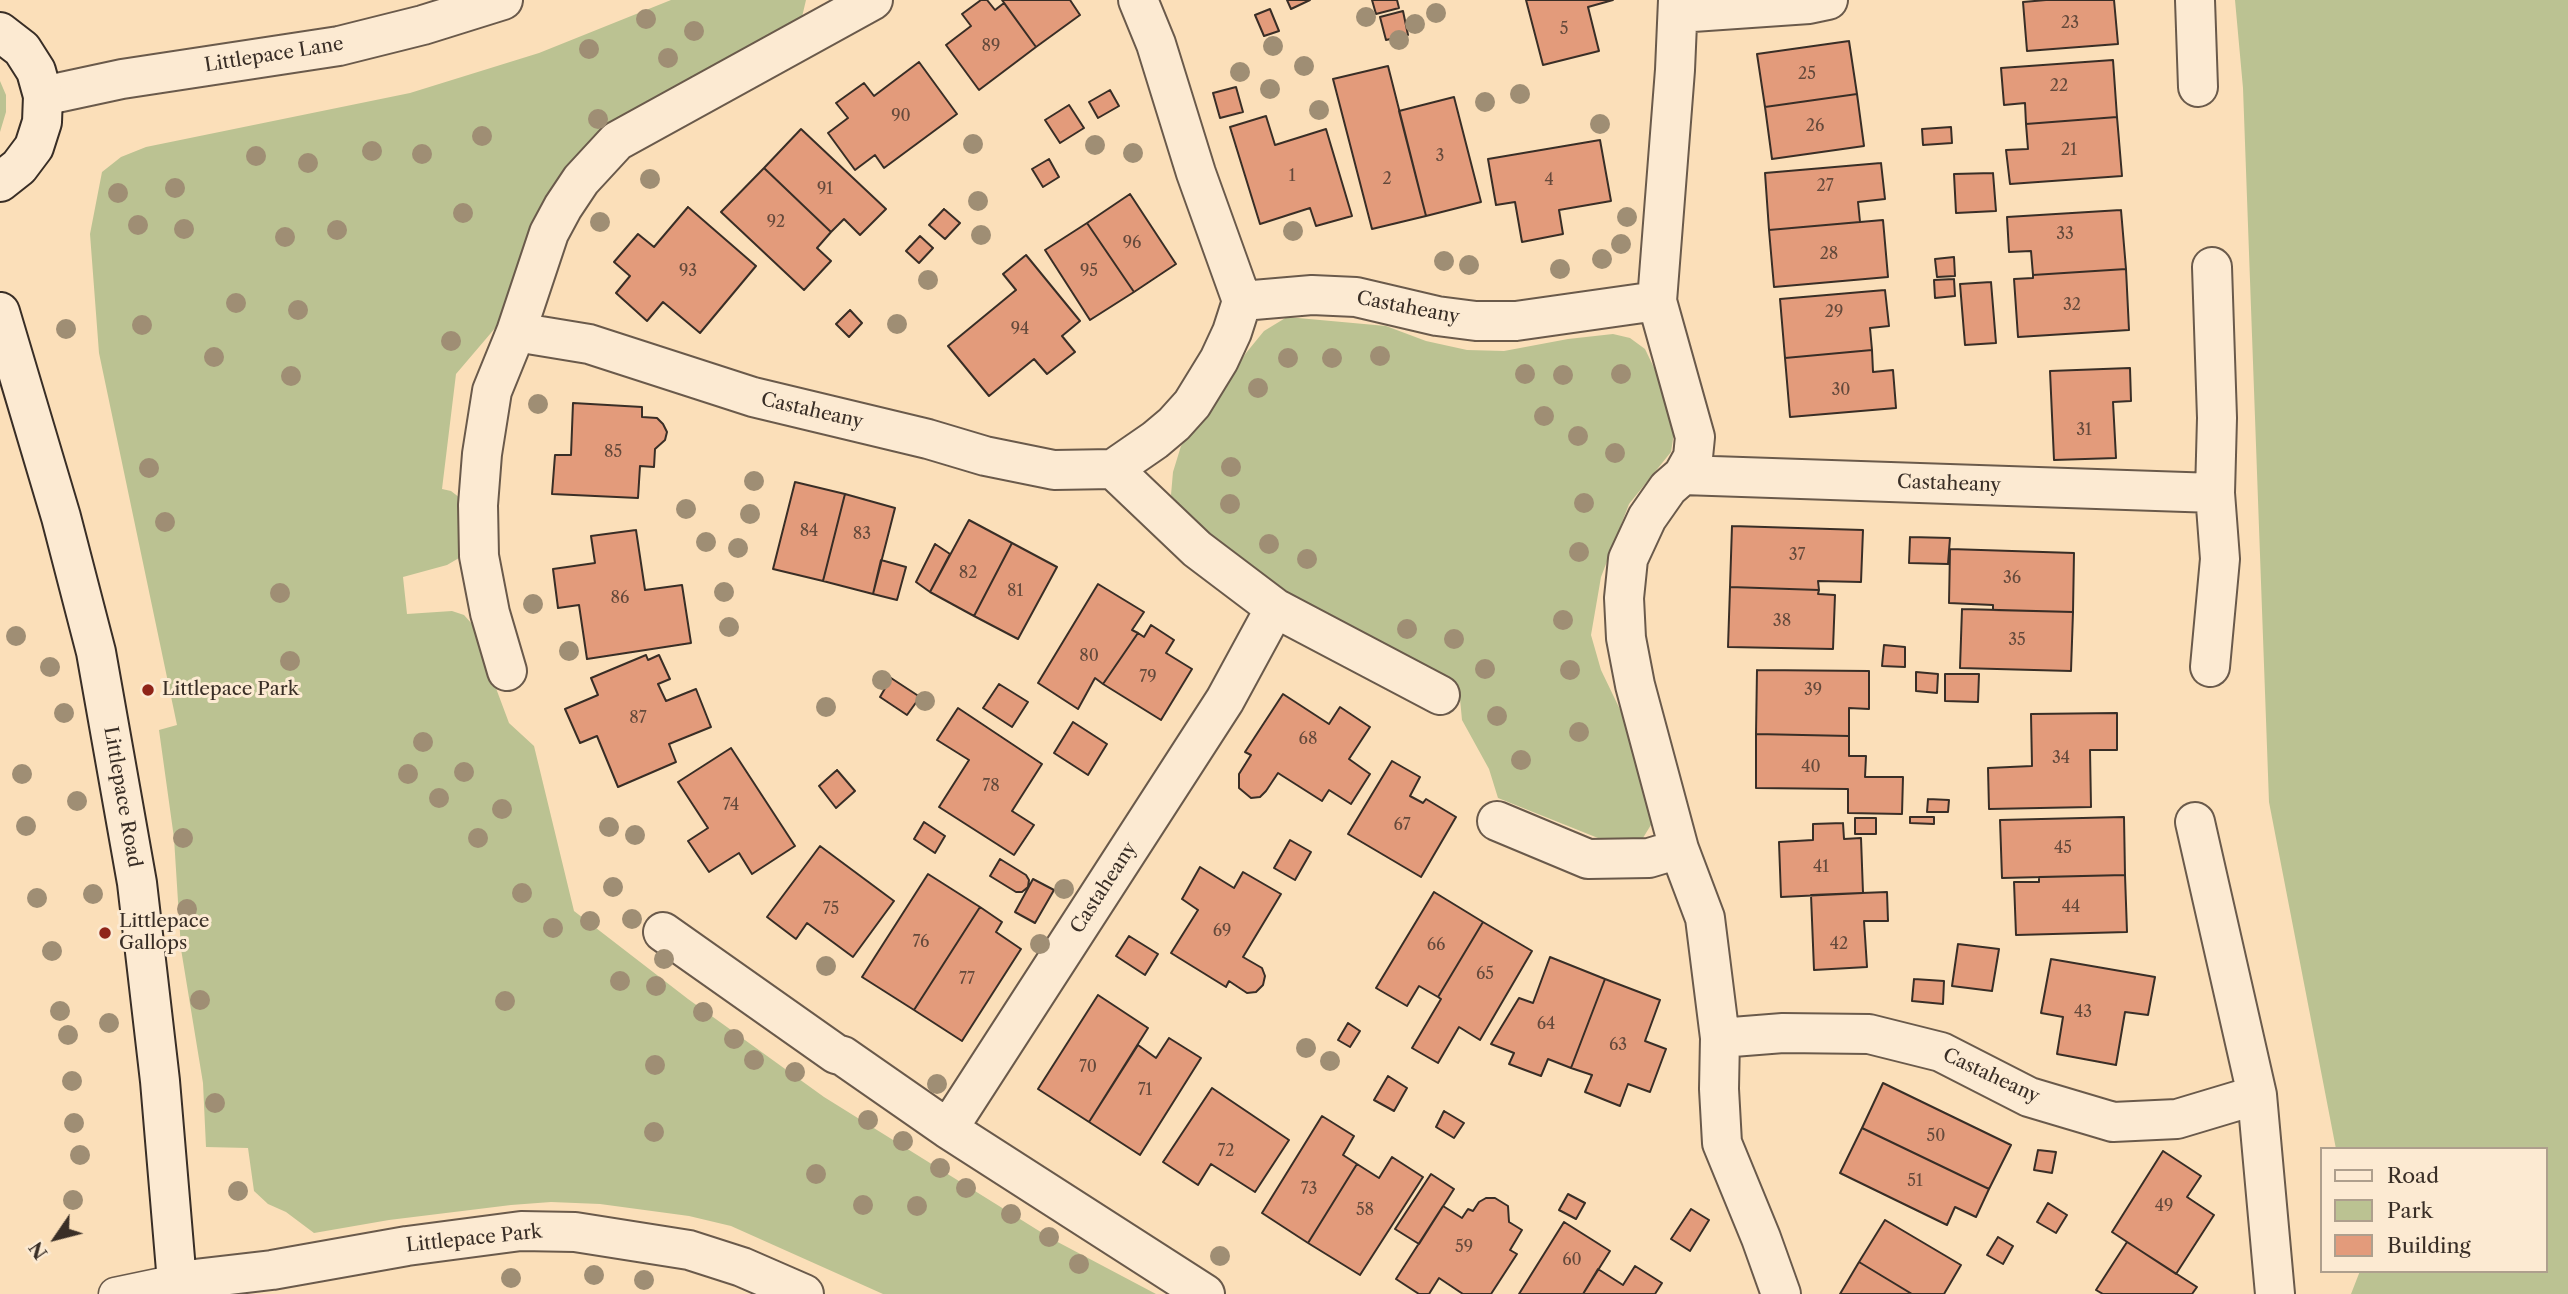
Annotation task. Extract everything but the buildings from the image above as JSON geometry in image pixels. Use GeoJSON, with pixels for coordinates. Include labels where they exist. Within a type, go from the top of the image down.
{"type":"FeatureCollection","features":[{"type":"Feature","properties":{"kind":"street","name":"Littlepace Lane"},"geometry":{"type":"LineString","coordinates":[[43,96],[122,79],[339,46],[503,0]]}},
{"type":"Feature","properties":{"kind":"street"},"geometry":{"type":"LineString","coordinates":[[507,671],[490,612],[479,556],[478,505],[484,442],[492,391],[516,332],[549,233],[563,207],[581,180],[617,141],[873,0]]}},
{"type":"Feature","properties":{"kind":"street"},"geometry":{"type":"LineString","coordinates":[[1138,0],[1156,44],[1196,173],[1242,302],[1228,341],[1192,404],[1155,440],[1112,469],[1197,549],[1275,608],[1440,695]]}},
{"type":"Feature","properties":{"kind":"street"},"geometry":{"type":"LineString","coordinates":[[1781,1294],[1762,1238],[1722,1143],[1720,1038],[1705,918],[1679,849],[1635,685],[1626,638],[1624,598],[1628,559],[1636,538],[1668,488],[1683,475],[1693,457],[1695,437],[1657,301],[1678,7],[1809,4],[1828,0]]}},
{"type":"Feature","properties":{"kind":"street"},"geometry":{"type":"LineString","coordinates":[[2195,0],[2198,87]]}},
{"type":"Feature","properties":{"kind":"street"},"geometry":{"type":"LineString","coordinates":[[0,32],[22,49],[36,71],[43,96],[42,122],[34,147],[19,167],[0,182]]}},
{"type":"Feature","properties":{"kind":"street"},"geometry":{"type":"LineString","coordinates":[[2210,667],[2220,559],[2215,493],[2217,418],[2211,267]]}},
{"type":"Feature","properties":{"kind":"street","name":"Castaheany"},"geometry":{"type":"LineString","coordinates":[[1242,302],[1312,295],[1356,297],[1437,316],[1476,321],[1516,321],[1657,301]]}},
{"type":"Feature","properties":{"kind":"street","name":"Littlepace Road"},"geometry":{"type":"LineString","coordinates":[[0,312],[61,517],[96,652],[137,883],[160,1082],[178,1287]]}},
{"type":"Feature","properties":{"kind":"street","name":"Castaheany"},"geometry":{"type":"LineString","coordinates":[[516,332],[589,344],[753,397],[928,439],[996,459],[1055,470],[1112,469]]}},
{"type":"Feature","properties":{"kind":"street","name":"Castaheany"},"geometry":{"type":"LineString","coordinates":[[1683,475],[2215,493]]}},
{"type":"Feature","properties":{"kind":"street","name":"Castaheany"},"geometry":{"type":"LineString","coordinates":[[948,1129],[1225,700],[1275,608]]}},
{"type":"Feature","properties":{"kind":"street"},"geometry":{"type":"LineString","coordinates":[[1497,821],[1588,859],[1648,858],[1679,849]]}},
{"type":"Feature","properties":{"kind":"street"},"geometry":{"type":"LineString","coordinates":[[2195,822],[2257,1096],[2275,1294]]}},
{"type":"Feature","properties":{"kind":"street"},"geometry":{"type":"LineString","coordinates":[[663,932],[948,1129],[1205,1294]]}},
{"type":"Feature","properties":{"kind":"street","name":"Castaheany"},"geometry":{"type":"LineString","coordinates":[[1720,1038],[1783,1033],[1869,1034],[1941,1052],[2029,1097],[2113,1122],[2177,1119],[2257,1096]]}},
{"type":"Feature","properties":{"kind":"street","name":"Littlepace Park"},"geometry":{"type":"LineString","coordinates":[[178,1287],[407,1246],[521,1231],[575,1231],[689,1250],[741,1267],[804,1294]]}},
{"type":"Feature","properties":{"kind":"lane"},"geometry":{"type":"LineString","coordinates":[[115,1294],[178,1287]]}},
{"type":"Feature","properties":{"kind":"green space"},"geometry":{"type":"Polygon","coordinates":[[[671,0],[806,0],[802,17],[729,60],[627,112],[588,145],[502,320],[456,374],[442,489],[451,491],[464,501],[466,537],[459,558],[447,565],[403,577],[407,614],[452,611],[464,615],[472,624],[509,723],[534,746],[574,911],[688,999],[824,1097],[1052,1239],[1156,1294],[883,1294],[731,1226],[689,1216],[600,1204],[551,1202],[511,1205],[389,1220],[314,1233],[286,1212],[268,1204],[254,1191],[248,1148],[206,1147],[203,1083],[181,949],[174,838],[159,730],[177,725],[99,353],[90,234],[102,172],[121,157],[146,147],[410,93],[539,53],[671,0]]]}},
{"type":"Feature","properties":{"kind":"green space"},"geometry":{"type":"Polygon","coordinates":[[[2235,0],[2568,0],[2568,1294],[2351,1294],[2359,1273],[2547,1273],[2547,1147],[2336,1147],[2269,802],[2243,88],[2235,0]]]}},
{"type":"Feature","properties":{"kind":"green space"},"geometry":{"type":"Polygon","coordinates":[[[0,81],[6,95],[6,112],[0,132],[0,81]]]}},
{"type":"Feature","properties":{"kind":"green space"},"geometry":{"type":"Polygon","coordinates":[[[1287,317],[1386,326],[1426,341],[1467,350],[1504,351],[1613,334],[1630,338],[1645,349],[1657,374],[1674,433],[1671,452],[1629,504],[1601,577],[1591,635],[1601,670],[1626,722],[1654,820],[1638,846],[1613,844],[1498,798],[1489,769],[1462,720],[1460,699],[1445,680],[1308,610],[1243,569],[1179,507],[1171,495],[1173,472],[1181,446],[1264,331],[1287,317]]]}},
{"type":"Feature","properties":{"kind":"place","name":"Littlepace Park"},"geometry":{"type":"Point","coordinates":[148,690]}},
{"type":"Feature","properties":{"kind":"place","name":"Littlepace Gallops"},"geometry":{"type":"Point","coordinates":[105,933]}}]}
